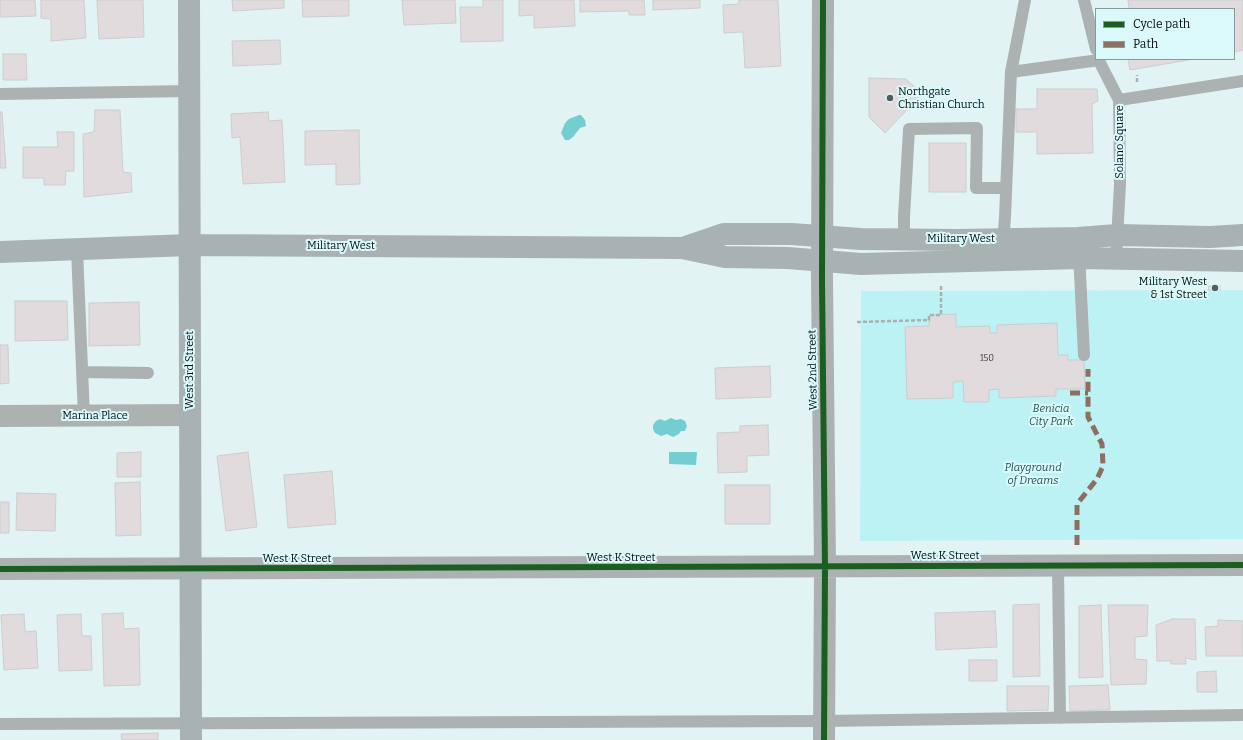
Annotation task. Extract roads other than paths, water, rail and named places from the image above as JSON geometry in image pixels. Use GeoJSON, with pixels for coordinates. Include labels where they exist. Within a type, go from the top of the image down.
{"type":"FeatureCollection","features":[{"type":"Feature","properties":{"kind":"main road","name":"West 3rd Street"},"geometry":{"type":"LineString","coordinates":[[189,0],[191,732]]}},
{"type":"Feature","properties":{"kind":"main road","name":"Military West"},"geometry":{"type":"LineString","coordinates":[[682,248],[724,234],[791,234],[861,239],[904,239],[1002,249]]}},
{"type":"Feature","properties":{"kind":"main road","name":"Military West"},"geometry":{"type":"LineString","coordinates":[[1079,248],[1117,235],[1210,237],[1243,235]]}},
{"type":"Feature","properties":{"kind":"main road","name":"Military West"},"geometry":{"type":"LineString","coordinates":[[0,252],[190,245],[682,248],[725,257],[788,258],[861,264],[1002,249],[1079,248],[1116,259],[1243,261]]}},
{"type":"Feature","properties":{"kind":"street","name":"West 2nd Street"},"geometry":{"type":"LineString","coordinates":[[823,0],[822,261],[825,567],[824,730]]}},
{"type":"Feature","properties":{"kind":"street","name":"Marina Place"},"geometry":{"type":"LineString","coordinates":[[0,416],[190,415]]}},
{"type":"Feature","properties":{"kind":"street","name":"West K Street"},"geometry":{"type":"LineString","coordinates":[[0,569],[1243,565]]}},
{"type":"Feature","properties":{"kind":"lane"},"geometry":{"type":"LineString","coordinates":[[1002,249],[1011,72],[1025,0]]}},
{"type":"Feature","properties":{"kind":"lane"},"geometry":{"type":"LineString","coordinates":[[1084,0],[1095,44]]}},
{"type":"Feature","properties":{"kind":"lane"},"geometry":{"type":"LineString","coordinates":[[1011,72],[1095,57]]}},
{"type":"Feature","properties":{"kind":"lane"},"geometry":{"type":"LineString","coordinates":[[1100,60],[1119,100]]}},
{"type":"Feature","properties":{"kind":"lane","name":"Solano Square"},"geometry":{"type":"LineString","coordinates":[[1116,259],[1120,184],[1119,100],[1243,81]]}},
{"type":"Feature","properties":{"kind":"lane"},"geometry":{"type":"LineString","coordinates":[[0,94],[190,91]]}},
{"type":"Feature","properties":{"kind":"lane"},"geometry":{"type":"LineString","coordinates":[[904,239],[909,130],[976,128],[976,188],[1006,188]]}},
{"type":"Feature","properties":{"kind":"lane"},"geometry":{"type":"LineString","coordinates":[[1079,248],[1084,355]]}},
{"type":"Feature","properties":{"kind":"lane"},"geometry":{"type":"LineString","coordinates":[[77,250],[84,416]]}},
{"type":"Feature","properties":{"kind":"lane"},"geometry":{"type":"LineString","coordinates":[[82,372],[148,373]]}},
{"type":"Feature","properties":{"kind":"lane"},"geometry":{"type":"LineString","coordinates":[[1058,566],[1060,718]]}},
{"type":"Feature","properties":{"kind":"lane"},"geometry":{"type":"LineString","coordinates":[[0,724],[191,732],[824,730],[1060,718],[1243,715]]}},
{"type":"Feature","properties":{"kind":"place","name":"Northgate Christian Church"},"geometry":{"type":"Point","coordinates":[890,98]}},
{"type":"Feature","properties":{"kind":"place","name":"Military West & 1st Street"},"geometry":{"type":"Point","coordinates":[1215,288]}},
{"type":"Feature","properties":{"kind":"park label","name":"Benicia City Park"},"geometry":{"type":"Point","coordinates":[1051,415]}},
{"type":"Feature","properties":{"kind":"park label","name":"Playground of Dreams"},"geometry":{"type":"Point","coordinates":[1033,474]}}]}
